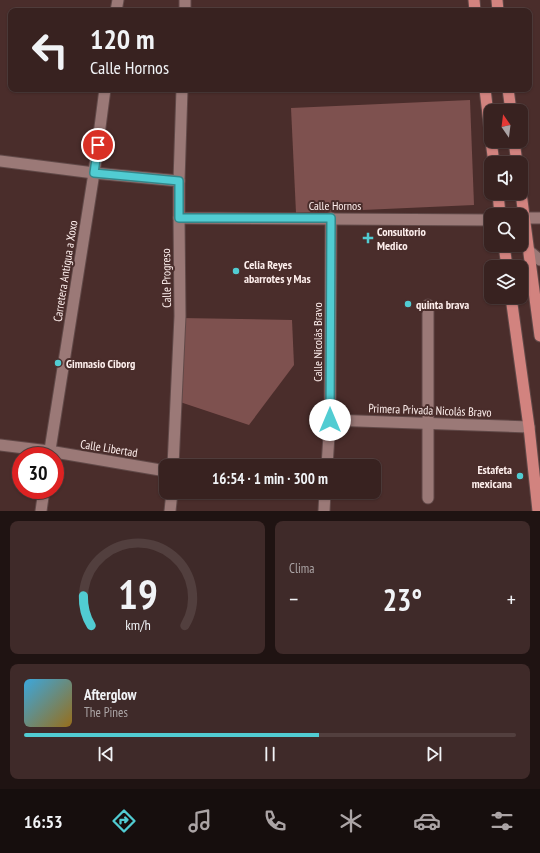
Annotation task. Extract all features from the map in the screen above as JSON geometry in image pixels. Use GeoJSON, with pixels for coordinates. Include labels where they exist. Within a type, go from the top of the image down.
{"type":"FeatureCollection","features":[{"type":"Feature","properties":{"kind":"main road"},"geometry":{"type":"LineString","coordinates":[[485,92],[487,104]]}},
{"type":"Feature","properties":{"kind":"main road"},"geometry":{"type":"LineString","coordinates":[[508,92],[510,104]]}},
{"type":"Feature","properties":{"kind":"main road"},"geometry":{"type":"LineString","coordinates":[[528,246],[540,336]]}},
{"type":"Feature","properties":{"kind":"main road"},"geometry":{"type":"LineString","coordinates":[[512,304],[529,427],[538,511]]}},
{"type":"Feature","properties":{"kind":"street","name":"Carretera Antigua a Xoxo"},"geometry":{"type":"LineString","coordinates":[[50,447],[106,92]]}},
{"type":"Feature","properties":{"kind":"street","name":"Calle Progreso"},"geometry":{"type":"LineString","coordinates":[[173,459],[180,316],[179,181],[182,92]]}},
{"type":"Feature","properties":{"kind":"street"},"geometry":{"type":"LineString","coordinates":[[0,161],[94,173],[179,181]]}},
{"type":"Feature","properties":{"kind":"street","name":"Calle Hornos"},"geometry":{"type":"LineString","coordinates":[[179,218],[484,220]]}},
{"type":"Feature","properties":{"kind":"street","name":"Calle Nicolás Bravo"},"geometry":{"type":"LineString","coordinates":[[327,459],[330,420],[331,218]]}},
{"type":"Feature","properties":{"kind":"street"},"geometry":{"type":"LineString","coordinates":[[528,218],[540,218]]}},
{"type":"Feature","properties":{"kind":"street"},"geometry":{"type":"LineString","coordinates":[[529,251],[540,260]]}},
{"type":"Feature","properties":{"kind":"street"},"geometry":{"type":"LineString","coordinates":[[428,305],[428,498]]}},
{"type":"Feature","properties":{"kind":"street","name":"Primera Privada Nicolás Bravo"},"geometry":{"type":"LineString","coordinates":[[330,420],[529,427]]}},
{"type":"Feature","properties":{"kind":"street","name":"Calle Libertad"},"geometry":{"type":"LineString","coordinates":[[0,446],[12,448]]}},
{"type":"Feature","properties":{"kind":"street","name":"Calle Libertad"},"geometry":{"type":"LineString","coordinates":[[64,456],[159,470]]}},
{"type":"Feature","properties":{"kind":"street"},"geometry":{"type":"LineString","coordinates":[[41,511],[43,499]]}},
{"type":"Feature","properties":{"kind":"street"},"geometry":{"type":"LineString","coordinates":[[170,511],[171,499]]}},
{"type":"Feature","properties":{"kind":"street"},"geometry":{"type":"LineString","coordinates":[[324,511],[325,499]]}},
{"type":"Feature","properties":{"kind":"shaded area"},"geometry":{"type":"Polygon","coordinates":[[[470,100],[474,205],[296,213],[291,108],[470,100]]]}},
{"type":"Feature","properties":{"kind":"shaded area"},"geometry":{"type":"Polygon","coordinates":[[[181,318],[292,320],[294,365],[249,425],[177,401],[181,318]]]}},
{"type":"Feature","properties":{"kind":"place","name":"Consultorio Medico"},"geometry":{"type":"Point","coordinates":[368,238]}},
{"type":"Feature","properties":{"kind":"place","name":"Celia Reyes abarrotes y Mas"},"geometry":{"type":"Point","coordinates":[236,271]}},
{"type":"Feature","properties":{"kind":"place","name":"quinta brava"},"geometry":{"type":"Point","coordinates":[408,304]}},
{"type":"Feature","properties":{"kind":"place","name":"Gimnasio Ciborg"},"geometry":{"type":"Point","coordinates":[58,363]}},
{"type":"Feature","properties":{"kind":"place","name":"Estafeta mexicana"},"geometry":{"type":"Point","coordinates":[520,476]}},
{"type":"Feature","properties":{"kind":"route"},"geometry":{"type":"LineString","coordinates":[[98,145],[94,173],[179,181],[179,218],[331,218],[330,420]]}}]}
